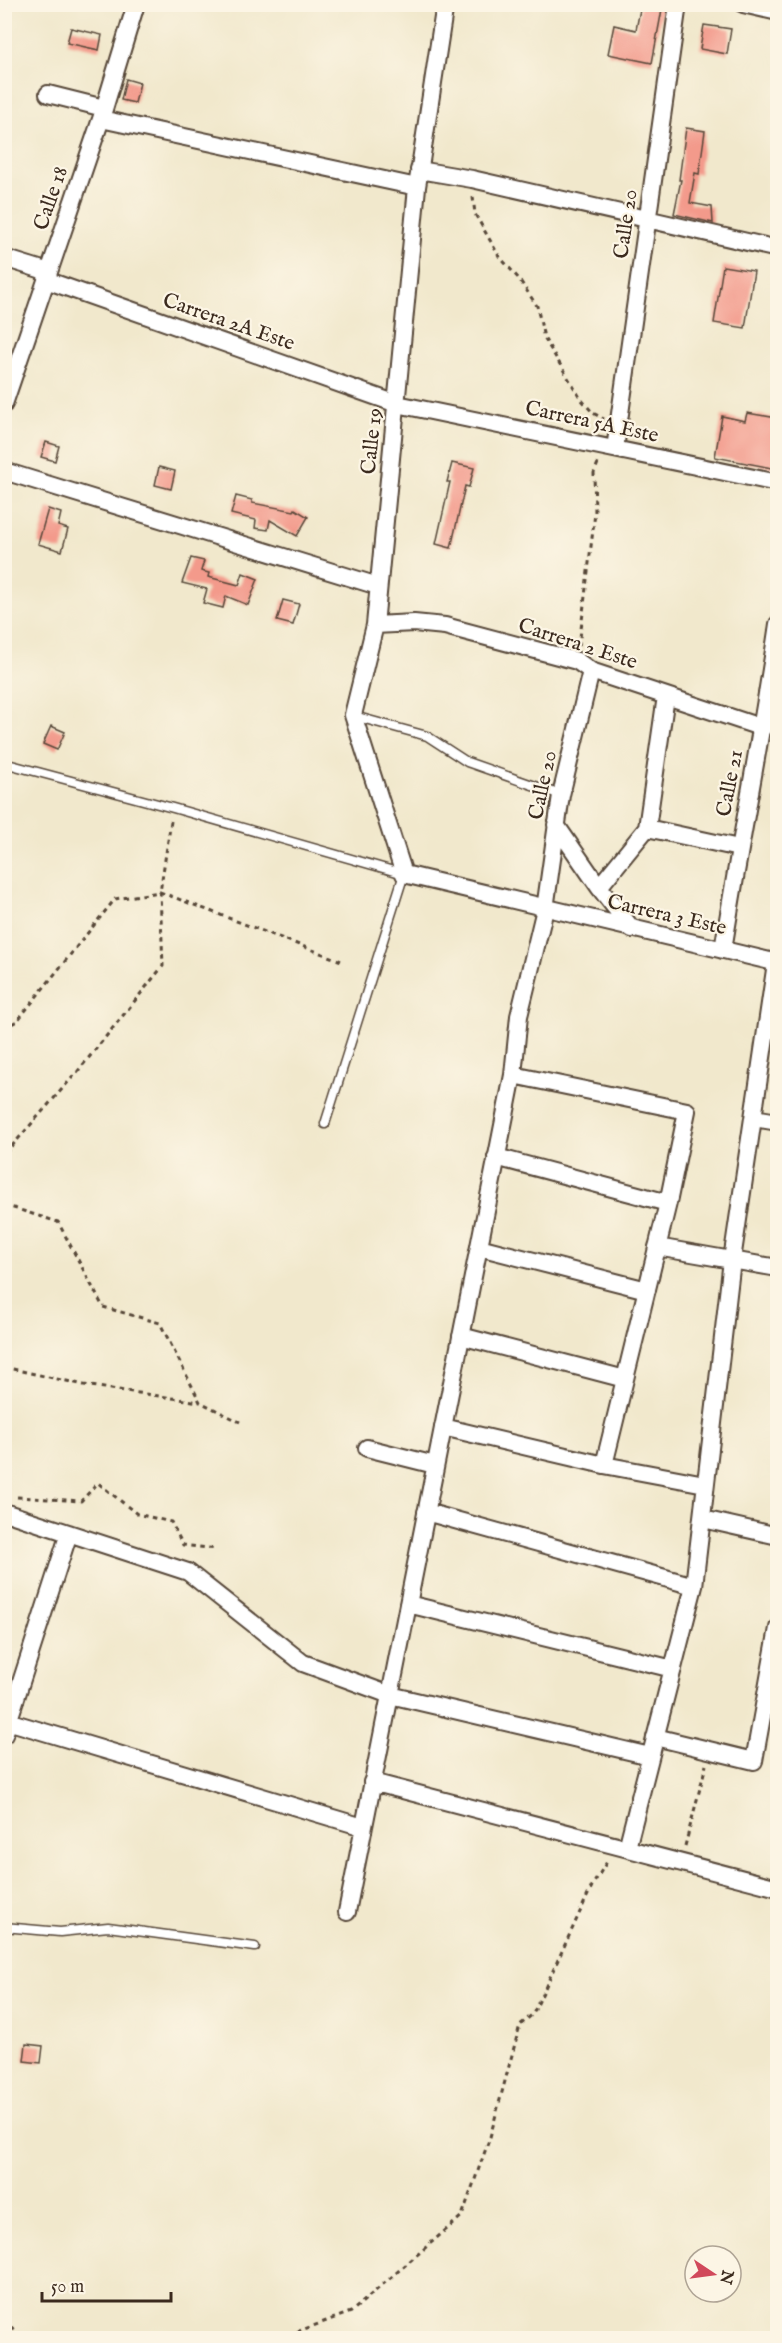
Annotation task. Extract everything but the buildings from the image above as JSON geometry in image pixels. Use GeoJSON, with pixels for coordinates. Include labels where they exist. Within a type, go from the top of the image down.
{"type":"FeatureCollection","features":[{"type":"Feature","properties":{"kind":"street","name":"Calle 18"},"geometry":{"type":"LineString","coordinates":[[4,404],[102,113],[136,4]]}},
{"type":"Feature","properties":{"kind":"street","name":"Calle 19"},"geometry":{"type":"LineString","coordinates":[[353,715],[375,625],[418,178],[445,4]]}},
{"type":"Feature","properties":{"kind":"street","name":"Calle 20"},"geometry":{"type":"LineString","coordinates":[[610,448],[618,426],[678,4]]}},
{"type":"Feature","properties":{"kind":"street"},"geometry":{"type":"LineString","coordinates":[[743,4],[777,12]]}},
{"type":"Feature","properties":{"kind":"street"},"geometry":{"type":"LineString","coordinates":[[48,94],[102,113],[418,178],[472,179],[777,249]]}},
{"type":"Feature","properties":{"kind":"street","name":"Carrera 2A Este"},"geometry":{"type":"LineString","coordinates":[[4,258],[398,404]]}},
{"type":"Feature","properties":{"kind":"street","name":"Carrera 5A Este"},"geometry":{"type":"LineString","coordinates":[[398,404],[777,483]]}},
{"type":"Feature","properties":{"kind":"street"},"geometry":{"type":"LineString","coordinates":[[4,471],[378,586]]}},
{"type":"Feature","properties":{"kind":"street","name":"Carrera 2 Este"},"geometry":{"type":"LineString","coordinates":[[375,625],[414,623],[445,626],[577,661],[591,671],[763,728]]}},
{"type":"Feature","properties":{"kind":"street","name":"Calle 21"},"geometry":{"type":"LineString","coordinates":[[723,950],[739,848],[763,728],[777,624]]}},
{"type":"Feature","properties":{"kind":"street","name":"Calle 20"},"geometry":{"type":"LineString","coordinates":[[347,1912],[513,1075],[519,1016],[546,909],[561,795],[591,671]]}},
{"type":"Feature","properties":{"kind":"street"},"geometry":{"type":"LineString","coordinates":[[599,887],[647,828],[666,696]]}},
{"type":"Feature","properties":{"kind":"street"},"geometry":{"type":"LineString","coordinates":[[353,715],[404,874]]}},
{"type":"Feature","properties":{"kind":"street"},"geometry":{"type":"LineString","coordinates":[[556,825],[599,887],[632,929]]}},
{"type":"Feature","properties":{"kind":"street"},"geometry":{"type":"LineString","coordinates":[[647,828],[739,848]]}},
{"type":"Feature","properties":{"kind":"street","name":"Carrera 3 Este"},"geometry":{"type":"LineString","coordinates":[[404,874],[777,963]]}},
{"type":"Feature","properties":{"kind":"street"},"geometry":{"type":"LineString","coordinates":[[622,1847],[650,1756],[694,1586],[732,1260],[777,963]]}},
{"type":"Feature","properties":{"kind":"street"},"geometry":{"type":"LineString","coordinates":[[513,1075],[687,1111],[668,1203],[604,1465]]}},
{"type":"Feature","properties":{"kind":"street"},"geometry":{"type":"LineString","coordinates":[[754,1118],[777,1122]]}},
{"type":"Feature","properties":{"kind":"street"},"geometry":{"type":"LineString","coordinates":[[496,1157],[668,1203]]}},
{"type":"Feature","properties":{"kind":"street"},"geometry":{"type":"LineString","coordinates":[[479,1247],[647,1290]]}},
{"type":"Feature","properties":{"kind":"street"},"geometry":{"type":"LineString","coordinates":[[657,1247],[777,1268]]}},
{"type":"Feature","properties":{"kind":"street"},"geometry":{"type":"LineString","coordinates":[[461,1336],[625,1379]]}},
{"type":"Feature","properties":{"kind":"street"},"geometry":{"type":"LineString","coordinates":[[443,1426],[604,1465],[705,1484]]}},
{"type":"Feature","properties":{"kind":"street"},"geometry":{"type":"LineString","coordinates":[[367,1448],[435,1465]]}},
{"type":"Feature","properties":{"kind":"street"},"geometry":{"type":"LineString","coordinates":[[4,1512],[188,1572],[303,1663],[390,1695],[650,1756]]}},
{"type":"Feature","properties":{"kind":"street"},"geometry":{"type":"LineString","coordinates":[[426,1512],[694,1586]]}},
{"type":"Feature","properties":{"kind":"street"},"geometry":{"type":"LineString","coordinates":[[703,1519],[777,1536]]}},
{"type":"Feature","properties":{"kind":"street"},"geometry":{"type":"LineString","coordinates":[[69,1533],[6,1726],[363,1827]]}},
{"type":"Feature","properties":{"kind":"street"},"geometry":{"type":"LineString","coordinates":[[408,1604],[673,1669]]}},
{"type":"Feature","properties":{"kind":"street"},"geometry":{"type":"LineString","coordinates":[[655,1737],[754,1761],[777,1628]]}},
{"type":"Feature","properties":{"kind":"street"},"geometry":{"type":"LineString","coordinates":[[372,1782],[777,1888]]}},
{"type":"Feature","properties":{"kind":"lane"},"geometry":{"type":"LineString","coordinates":[[353,715],[427,736],[467,762],[561,795]]}},
{"type":"Feature","properties":{"kind":"lane"},"geometry":{"type":"LineString","coordinates":[[4,762],[404,874],[325,1124]]}},
{"type":"Feature","properties":{"kind":"lane"},"geometry":{"type":"LineString","coordinates":[[4,1927],[60,1932],[108,1927],[255,1947]]}},
{"type":"Feature","properties":{"kind":"path"},"geometry":{"type":"LineString","coordinates":[[472,179],[474,214],[499,256],[519,279],[537,306],[544,339],[581,399],[593,413],[618,426]]}},
{"type":"Feature","properties":{"kind":"path"},"geometry":{"type":"LineString","coordinates":[[577,661],[595,513],[594,473],[610,448]]}},
{"type":"Feature","properties":{"kind":"path"},"geometry":{"type":"LineString","coordinates":[[4,1155],[78,1071],[163,966],[160,892],[173,808]]}},
{"type":"Feature","properties":{"kind":"path"},"geometry":{"type":"LineString","coordinates":[[4,1028],[18,1021],[115,899],[160,892],[344,962]]}},
{"type":"Feature","properties":{"kind":"path"},"geometry":{"type":"LineString","coordinates":[[4,1205],[58,1222],[103,1307],[160,1323],[200,1402]]}},
{"type":"Feature","properties":{"kind":"path"},"geometry":{"type":"LineString","coordinates":[[4,1367],[84,1385],[200,1402],[240,1422]]}},
{"type":"Feature","properties":{"kind":"path"},"geometry":{"type":"LineString","coordinates":[[15,1497],[81,1501],[98,1483],[137,1514],[171,1522],[183,1545],[216,1549]]}},
{"type":"Feature","properties":{"kind":"path"},"geometry":{"type":"LineString","coordinates":[[680,1862],[710,1750]]}},
{"type":"Feature","properties":{"kind":"path"},"geometry":{"type":"LineString","coordinates":[[280,2338],[351,2312],[462,2216],[490,2138],[520,2025],[533,2014],[592,1886],[622,1847]]}},
{"type":"Feature","properties":{"kind":"path"},"geometry":{"type":"LineString","coordinates":[[4,2322],[25,2338]]}}]}
